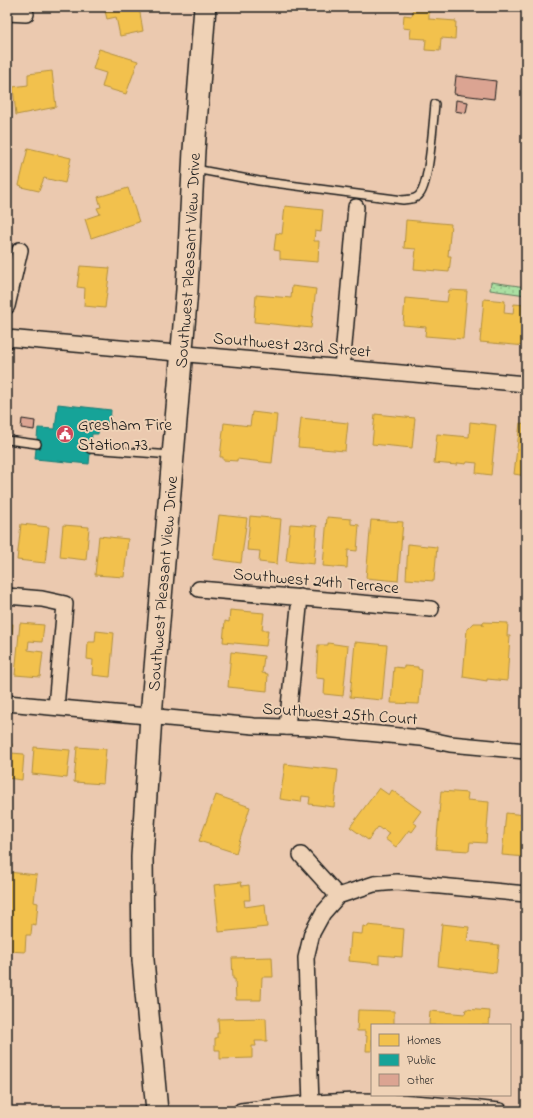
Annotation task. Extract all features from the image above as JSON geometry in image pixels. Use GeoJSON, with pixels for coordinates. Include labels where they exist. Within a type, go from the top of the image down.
{"type":"FeatureCollection","features":[{"type":"Feature","properties":{"kind":"main road","name":"Southwest Pleasant View Drive"},"geometry":{"type":"LineString","coordinates":[[157,1111],[146,1001],[141,925],[142,857],[151,716],[190,254],[193,169],[205,7]]}},
{"type":"Feature","properties":{"kind":"street"},"geometry":{"type":"LineString","coordinates":[[7,13],[26,14]]}},
{"type":"Feature","properties":{"kind":"street"},"geometry":{"type":"LineString","coordinates":[[342,368],[356,207]]}},
{"type":"Feature","properties":{"kind":"street"},"geometry":{"type":"LineString","coordinates":[[7,306],[20,250]]}},
{"type":"Feature","properties":{"kind":"street","name":"Southwest 23rd Street"},"geometry":{"type":"LineString","coordinates":[[7,338],[526,384]]}},
{"type":"Feature","properties":{"kind":"street","name":"Southwest 24th Terrace"},"geometry":{"type":"LineString","coordinates":[[199,589],[431,609]]}},
{"type":"Feature","properties":{"kind":"street"},"geometry":{"type":"LineString","coordinates":[[7,596],[42,599],[65,604],[56,707]]}},
{"type":"Feature","properties":{"kind":"street"},"geometry":{"type":"LineString","coordinates":[[287,727],[300,597]]}},
{"type":"Feature","properties":{"kind":"street","name":"Southwest 25th Court"},"geometry":{"type":"LineString","coordinates":[[7,703],[254,726],[287,727],[421,738],[450,744],[526,751]]}},
{"type":"Feature","properties":{"kind":"street"},"geometry":{"type":"LineString","coordinates":[[301,855],[338,896]]}},
{"type":"Feature","properties":{"kind":"street"},"geometry":{"type":"LineString","coordinates":[[312,1104],[306,958],[312,933],[323,913],[338,896],[374,884],[396,882],[526,894]]}},
{"type":"Feature","properties":{"kind":"street"},"geometry":{"type":"LineString","coordinates":[[241,1111],[358,1101],[426,1104],[500,1111]]}},
{"type":"Feature","properties":{"kind":"lane"},"geometry":{"type":"LineString","coordinates":[[193,169],[259,181],[403,200],[414,199],[420,194],[423,188],[428,166],[435,104]]}},
{"type":"Feature","properties":{"kind":"lane"},"geometry":{"type":"LineString","coordinates":[[7,440],[37,444]]}},
{"type":"Feature","properties":{"kind":"lane"},"geometry":{"type":"LineString","coordinates":[[90,449],[173,456]]}},
{"type":"Feature","properties":{"kind":"green space"},"geometry":{"type":"Polygon","coordinates":[[[491,282],[526,287],[526,295],[490,290],[491,282]]]}},
{"type":"Feature","properties":{"kind":"building: Homes"},"geometry":{"type":"Polygon","coordinates":[[[104,7],[139,7],[143,31],[120,36],[116,17],[107,19],[104,7]]]}},
{"type":"Feature","properties":{"kind":"building: Homes"},"geometry":{"type":"Polygon","coordinates":[[[413,9],[429,10],[429,19],[456,21],[455,39],[441,38],[440,51],[425,50],[426,39],[410,38],[411,29],[403,28],[404,15],[412,16],[413,9]]]}},
{"type":"Feature","properties":{"kind":"building: Homes"},"geometry":{"type":"Polygon","coordinates":[[[99,49],[138,61],[126,94],[102,87],[106,73],[93,69],[99,49]]]}},
{"type":"Feature","properties":{"kind":"building: Homes"},"geometry":{"type":"Polygon","coordinates":[[[52,71],[56,107],[16,115],[13,87],[28,85],[28,74],[52,71]]]}},
{"type":"Feature","properties":{"kind":"building: Homes"},"geometry":{"type":"Polygon","coordinates":[[[28,148],[71,158],[65,183],[44,178],[39,191],[21,187],[22,186],[19,185],[28,148]]]}},
{"type":"Feature","properties":{"kind":"building: Homes"},"geometry":{"type":"Polygon","coordinates":[[[128,188],[139,222],[91,238],[85,219],[100,214],[97,208],[101,207],[98,197],[128,188]]]}},
{"type":"Feature","properties":{"kind":"building: Homes"},"geometry":{"type":"Polygon","coordinates":[[[285,206],[323,210],[321,232],[315,231],[314,241],[319,241],[318,262],[280,259],[280,251],[274,250],[276,233],[282,234],[285,206]]]}},
{"type":"Feature","properties":{"kind":"building: Homes"},"geometry":{"type":"Polygon","coordinates":[[[406,220],[451,224],[448,256],[451,256],[449,272],[414,269],[416,249],[404,248],[406,220]]]}},
{"type":"Feature","properties":{"kind":"building: Homes"},"geometry":{"type":"Polygon","coordinates":[[[80,266],[110,268],[105,308],[84,306],[85,288],[77,287],[80,266]]]}},
{"type":"Feature","properties":{"kind":"building: Homes"},"geometry":{"type":"Polygon","coordinates":[[[292,286],[316,289],[311,328],[254,322],[256,295],[291,298],[292,286]]]}},
{"type":"Feature","properties":{"kind":"building: Homes"},"geometry":{"type":"Polygon","coordinates":[[[449,290],[467,291],[463,339],[425,336],[426,327],[403,325],[405,298],[447,302],[449,290]]]}},
{"type":"Feature","properties":{"kind":"building: Homes"},"geometry":{"type":"Polygon","coordinates":[[[484,299],[505,301],[504,313],[513,314],[514,304],[526,305],[526,346],[480,342],[484,299]]]}},
{"type":"Feature","properties":{"kind":"building: Homes"},"geometry":{"type":"Polygon","coordinates":[[[252,412],[277,415],[272,463],[237,459],[237,461],[223,460],[223,457],[220,457],[224,423],[250,426],[252,412]]]}},
{"type":"Feature","properties":{"kind":"building: Homes"},"geometry":{"type":"Polygon","coordinates":[[[375,414],[415,418],[412,448],[372,444],[375,414]]]}},
{"type":"Feature","properties":{"kind":"building: Homes"},"geometry":{"type":"Polygon","coordinates":[[[301,418],[348,423],[345,451],[298,447],[301,418]]]}},
{"type":"Feature","properties":{"kind":"building: Homes"},"geometry":{"type":"Polygon","coordinates":[[[470,422],[496,425],[491,475],[476,473],[477,463],[467,462],[466,464],[458,463],[457,465],[434,463],[437,434],[469,437],[470,422]]]}},
{"type":"Feature","properties":{"kind":"building: Homes"},"geometry":{"type":"Polygon","coordinates":[[[520,423],[526,424],[526,476],[514,474],[520,423]]]}},
{"type":"Feature","properties":{"kind":"building: Homes"},"geometry":{"type":"Polygon","coordinates":[[[219,515],[247,518],[241,563],[213,559],[219,515]]]}},
{"type":"Feature","properties":{"kind":"building: Homes"},"geometry":{"type":"Polygon","coordinates":[[[250,516],[281,519],[277,564],[259,562],[260,551],[247,550],[250,516]]]}},
{"type":"Feature","properties":{"kind":"building: Homes"},"geometry":{"type":"Polygon","coordinates":[[[327,517],[351,519],[351,524],[359,525],[357,551],[348,550],[347,568],[323,566],[327,517]]]}},
{"type":"Feature","properties":{"kind":"building: Homes"},"geometry":{"type":"Polygon","coordinates":[[[371,520],[403,522],[398,581],[366,578],[371,520]]]}},
{"type":"Feature","properties":{"kind":"building: Homes"},"geometry":{"type":"Polygon","coordinates":[[[21,524],[49,527],[45,563],[17,560],[21,524]]]}},
{"type":"Feature","properties":{"kind":"building: Homes"},"geometry":{"type":"Polygon","coordinates":[[[290,524],[317,526],[314,564],[286,561],[290,524]]]}},
{"type":"Feature","properties":{"kind":"building: Homes"},"geometry":{"type":"Polygon","coordinates":[[[63,525],[89,527],[86,560],[60,557],[63,525]]]}},
{"type":"Feature","properties":{"kind":"building: Homes"},"geometry":{"type":"Polygon","coordinates":[[[99,536],[128,539],[124,577],[95,575],[99,536]]]}},
{"type":"Feature","properties":{"kind":"building: Homes"},"geometry":{"type":"Polygon","coordinates":[[[408,544],[437,547],[434,581],[406,579],[408,544]]]}},
{"type":"Feature","properties":{"kind":"building: Homes"},"geometry":{"type":"Polygon","coordinates":[[[230,610],[264,613],[262,630],[268,630],[266,646],[223,642],[225,621],[229,622],[230,610]]]}},
{"type":"Feature","properties":{"kind":"building: Homes"},"geometry":{"type":"Polygon","coordinates":[[[483,622],[508,623],[507,636],[510,636],[507,681],[487,679],[487,681],[463,677],[467,629],[473,623],[482,623],[483,626],[483,622]]]}},
{"type":"Feature","properties":{"kind":"building: Homes"},"geometry":{"type":"Polygon","coordinates":[[[20,623],[44,625],[42,642],[29,641],[28,650],[43,652],[40,677],[15,675],[20,623]]]}},
{"type":"Feature","properties":{"kind":"building: Homes"},"geometry":{"type":"Polygon","coordinates":[[[7,624],[13,624],[9,668],[7,668],[7,624]]]}},
{"type":"Feature","properties":{"kind":"building: Homes"},"geometry":{"type":"Polygon","coordinates":[[[96,631],[114,633],[110,677],[92,675],[93,660],[87,659],[88,642],[95,642],[96,631]]]}},
{"type":"Feature","properties":{"kind":"building: Homes"},"geometry":{"type":"Polygon","coordinates":[[[355,642],[387,645],[382,700],[350,697],[355,642]]]}},
{"type":"Feature","properties":{"kind":"building: Homes"},"geometry":{"type":"Polygon","coordinates":[[[328,643],[348,646],[343,696],[324,694],[325,679],[316,678],[318,645],[328,645],[328,643]]]}},
{"type":"Feature","properties":{"kind":"building: Homes"},"geometry":{"type":"Polygon","coordinates":[[[231,652],[264,656],[262,673],[268,674],[267,691],[228,687],[231,652]]]}},
{"type":"Feature","properties":{"kind":"building: Homes"},"geometry":{"type":"Polygon","coordinates":[[[404,666],[418,667],[418,669],[422,670],[419,704],[391,703],[394,667],[404,668],[404,666]]]}},
{"type":"Feature","properties":{"kind":"building: Homes"},"geometry":{"type":"Polygon","coordinates":[[[7,743],[12,744],[11,753],[24,754],[22,780],[7,778],[7,743]]]}},
{"type":"Feature","properties":{"kind":"building: Homes"},"geometry":{"type":"Polygon","coordinates":[[[34,747],[70,750],[67,778],[32,774],[34,747]]]}},
{"type":"Feature","properties":{"kind":"building: Homes"},"geometry":{"type":"Polygon","coordinates":[[[77,747],[106,749],[103,784],[74,782],[77,747]]]}},
{"type":"Feature","properties":{"kind":"building: Homes"},"geometry":{"type":"Polygon","coordinates":[[[285,764],[338,770],[334,807],[309,804],[310,797],[302,796],[301,802],[280,799],[285,764]]]}},
{"type":"Feature","properties":{"kind":"building: Homes"},"geometry":{"type":"Polygon","coordinates":[[[379,788],[389,795],[392,790],[421,811],[413,822],[417,825],[412,832],[409,830],[396,847],[385,839],[389,833],[383,829],[382,830],[378,827],[368,840],[350,827],[379,788]]]}},
{"type":"Feature","properties":{"kind":"building: Homes"},"geometry":{"type":"Polygon","coordinates":[[[441,791],[468,793],[467,800],[489,802],[486,843],[470,842],[469,851],[436,849],[441,791]]]}},
{"type":"Feature","properties":{"kind":"building: Homes"},"geometry":{"type":"Polygon","coordinates":[[[216,795],[250,807],[236,853],[199,841],[216,795]]]}},
{"type":"Feature","properties":{"kind":"building: Homes"},"geometry":{"type":"Polygon","coordinates":[[[506,813],[526,815],[526,857],[502,855],[506,813]]]}},
{"type":"Feature","properties":{"kind":"building: Homes"},"geometry":{"type":"Polygon","coordinates":[[[8,872],[37,875],[34,902],[38,903],[36,925],[32,924],[31,935],[26,935],[25,952],[7,951],[8,872]]]}},
{"type":"Feature","properties":{"kind":"building: Homes"},"geometry":{"type":"Polygon","coordinates":[[[241,882],[242,886],[249,885],[250,900],[244,900],[245,907],[265,904],[267,927],[219,932],[214,885],[241,882]]]}},
{"type":"Feature","properties":{"kind":"building: Homes"},"geometry":{"type":"Polygon","coordinates":[[[442,924],[469,927],[467,941],[499,945],[496,973],[438,966],[442,924]]]}},
{"type":"Feature","properties":{"kind":"building: Homes"},"geometry":{"type":"Polygon","coordinates":[[[368,925],[404,929],[402,957],[379,955],[379,964],[349,961],[351,933],[362,934],[363,926],[368,927],[368,925]]]}},
{"type":"Feature","properties":{"kind":"building: Homes"},"geometry":{"type":"Polygon","coordinates":[[[526,945],[526,982],[522,982],[526,945]]]}},
{"type":"Feature","properties":{"kind":"building: Homes"},"geometry":{"type":"Polygon","coordinates":[[[272,957],[273,977],[262,977],[261,1000],[236,1000],[232,958],[272,957]]]}},
{"type":"Feature","properties":{"kind":"building: Homes"},"geometry":{"type":"Polygon","coordinates":[[[466,1009],[490,1011],[489,1024],[429,1024],[430,1011],[465,1014],[466,1009]]]}},
{"type":"Feature","properties":{"kind":"building: Homes"},"geometry":{"type":"Polygon","coordinates":[[[358,1010],[394,1011],[394,1024],[371,1024],[371,1051],[366,1051],[367,1036],[365,1035],[365,1031],[357,1031],[358,1010]]]}},
{"type":"Feature","properties":{"kind":"building: Homes"},"geometry":{"type":"Polygon","coordinates":[[[266,1018],[267,1041],[255,1041],[256,1046],[252,1046],[252,1058],[220,1059],[220,1050],[215,1050],[215,1038],[217,1038],[217,1033],[219,1033],[218,1019],[266,1018]]]}},
{"type":"Feature","properties":{"kind":"building: Public","name":"Gresham Fire Station 73"},"geometry":{"type":"Polygon","coordinates":[[[58,404],[111,410],[110,426],[99,425],[98,434],[92,434],[89,464],[35,459],[38,428],[55,429],[58,404]]]}},
{"type":"Feature","properties":{"kind":"building: Other"},"geometry":{"type":"Polygon","coordinates":[[[456,76],[496,81],[494,99],[454,94],[456,76]]]}},
{"type":"Feature","properties":{"kind":"building: Other"},"geometry":{"type":"Polygon","coordinates":[[[456,100],[468,102],[466,113],[455,111],[456,100]]]}},
{"type":"Feature","properties":{"kind":"building: Other"},"geometry":{"type":"Polygon","coordinates":[[[22,419],[35,421],[34,430],[21,428],[22,419]]]}},
{"type":"Feature","properties":{"kind":"place","name":"Gresham Fire Station 73"},"geometry":{"type":"Point","coordinates":[65,434]}}]}
